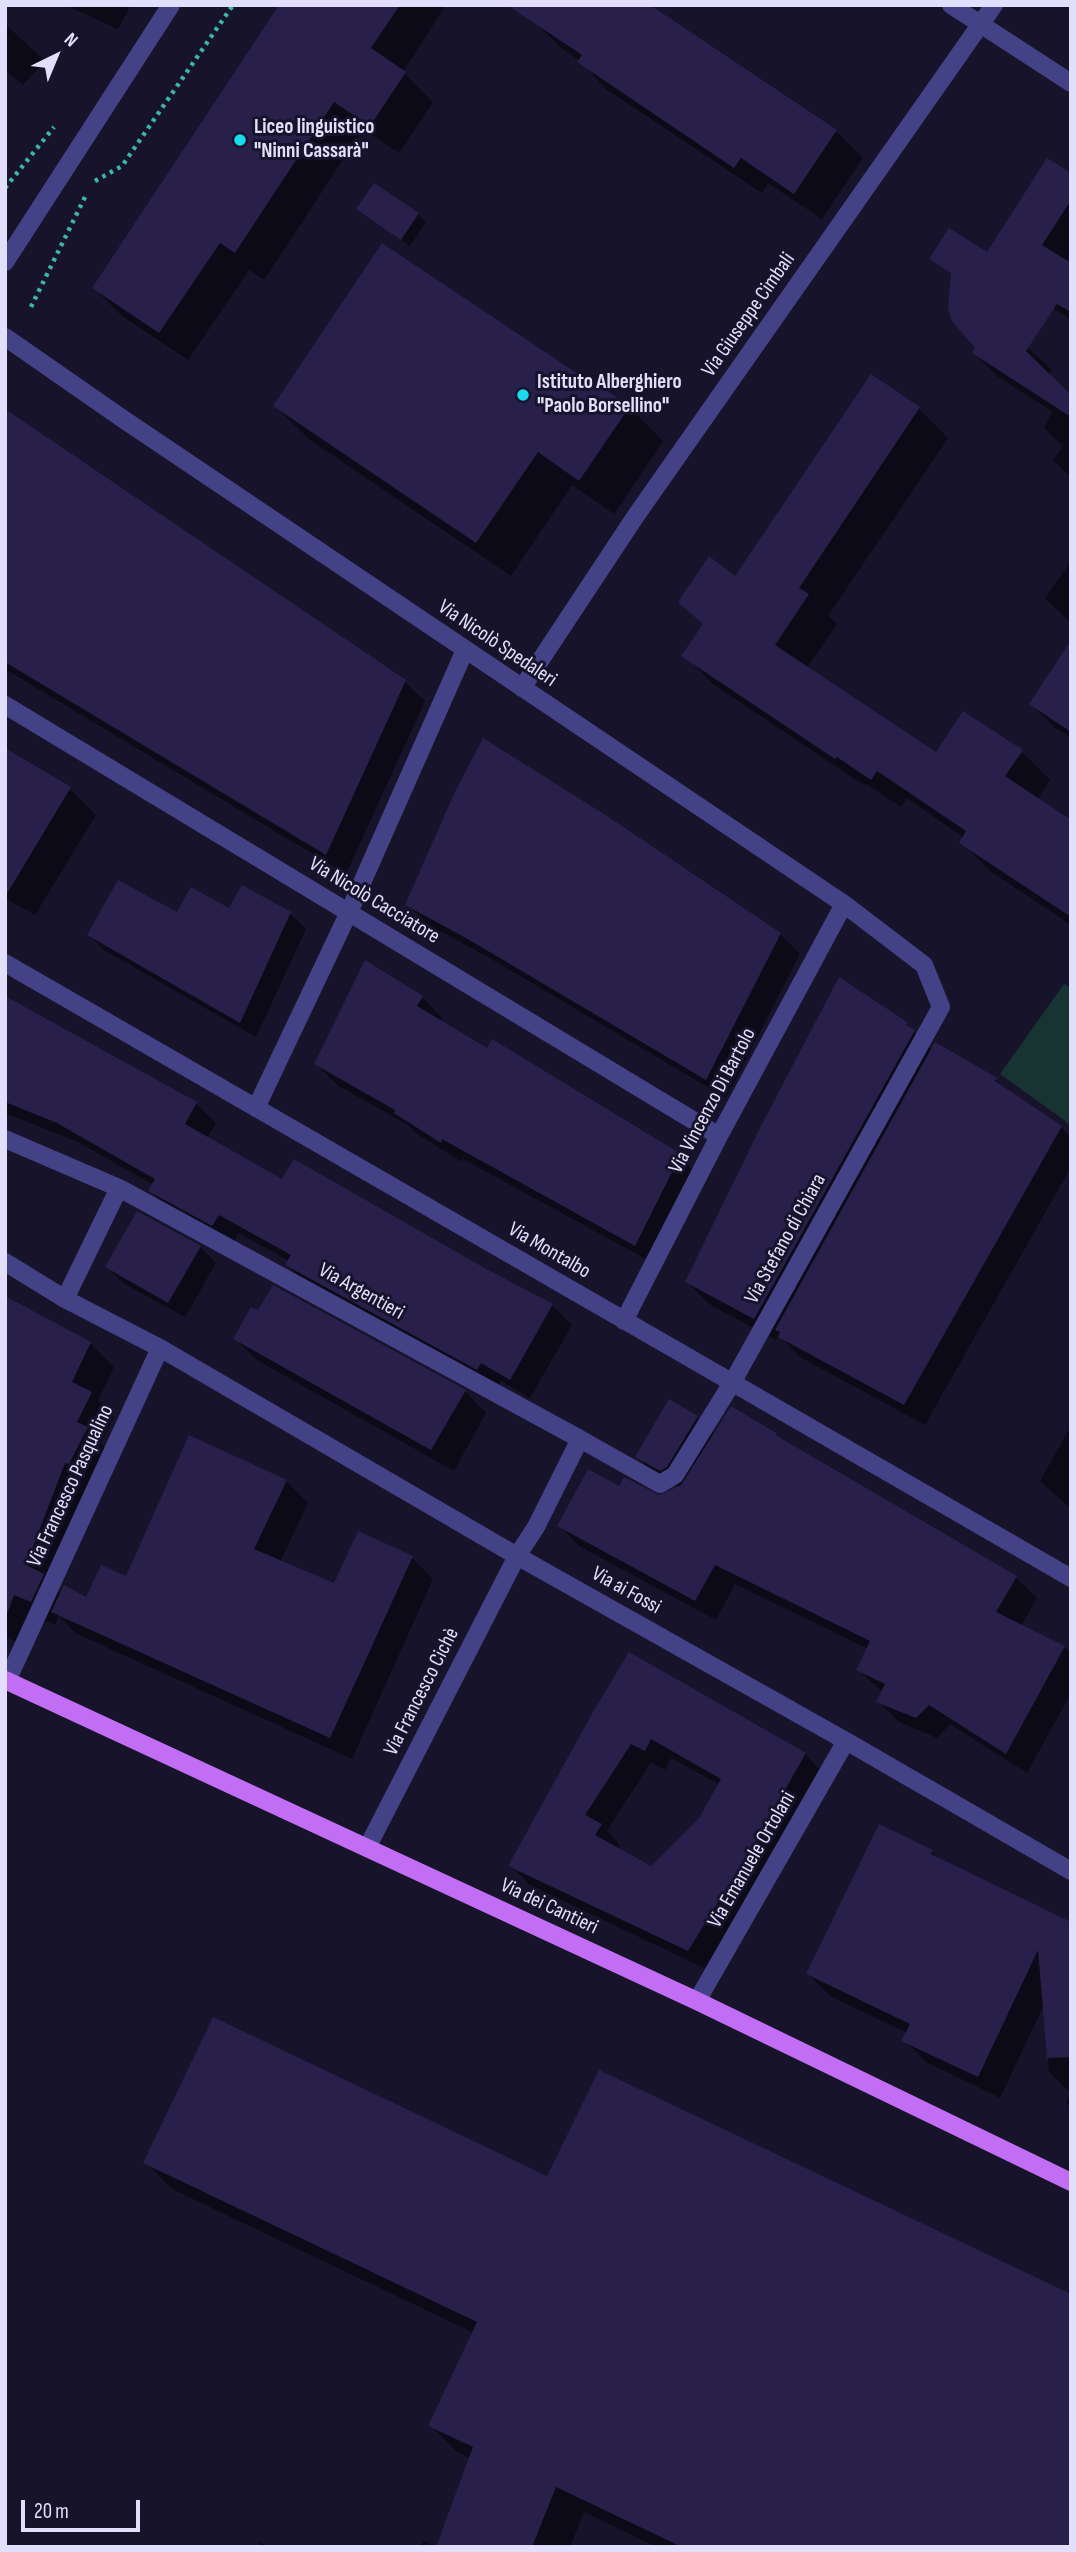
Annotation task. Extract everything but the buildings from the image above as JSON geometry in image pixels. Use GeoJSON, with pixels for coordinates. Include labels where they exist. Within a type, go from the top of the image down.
{"type":"FeatureCollection","features":[{"type":"Feature","properties":{"kind":"main road","name":"Via dei Cantieri"},"geometry":{"type":"LineString","coordinates":[[6,1681],[697,2001],[1071,2182]]}},
{"type":"Feature","properties":{"kind":"street"},"geometry":{"type":"LineString","coordinates":[[5,262],[171,5]]}},
{"type":"Feature","properties":{"kind":"street"},"geometry":{"type":"LineString","coordinates":[[951,5],[1071,83]]}},
{"type":"Feature","properties":{"kind":"street","name":"Via Giuseppe Cimbali"},"geometry":{"type":"LineString","coordinates":[[522,688],[635,517],[994,5]]}},
{"type":"Feature","properties":{"kind":"street","name":"Via Nicolò Spedaleri"},"geometry":{"type":"LineString","coordinates":[[5,337],[844,904],[924,965],[941,1007]]}},
{"type":"Feature","properties":{"kind":"street"},"geometry":{"type":"LineString","coordinates":[[256,1108],[466,650]]}},
{"type":"Feature","properties":{"kind":"street","name":"Via Nicolò Cacciatore"},"geometry":{"type":"LineString","coordinates":[[5,705],[719,1136]]}},
{"type":"Feature","properties":{"kind":"street","name":"Via Vincenzo Di Bartolo"},"geometry":{"type":"LineString","coordinates":[[624,1321],[719,1136],[844,904]]}},
{"type":"Feature","properties":{"kind":"street","name":"Via Montalbo"},"geometry":{"type":"LineString","coordinates":[[5,963],[1071,1578]]}},
{"type":"Feature","properties":{"kind":"street","name":"Via Stefano di Chiara"},"geometry":{"type":"LineString","coordinates":[[660,1484],[675,1475],[732,1383],[941,1007]]}},
{"type":"Feature","properties":{"kind":"street","name":"Via Argentieri"},"geometry":{"type":"LineString","coordinates":[[5,1139],[119,1188],[660,1484]]}},
{"type":"Feature","properties":{"kind":"street"},"geometry":{"type":"LineString","coordinates":[[65,1299],[119,1188]]}},
{"type":"Feature","properties":{"kind":"street","name":"Via ai Fossi"},"geometry":{"type":"LineString","coordinates":[[5,1262],[65,1299],[160,1348],[517,1556],[1071,1871]]}},
{"type":"Feature","properties":{"kind":"street","name":"Via Francesco Pasqualino"},"geometry":{"type":"LineString","coordinates":[[6,1681],[160,1348]]}},
{"type":"Feature","properties":{"kind":"street","name":"Via Francesco Cichè"},"geometry":{"type":"LineString","coordinates":[[368,1848],[580,1439]]}},
{"type":"Feature","properties":{"kind":"street","name":"Via Emanuele Ortolani"},"geometry":{"type":"LineString","coordinates":[[697,2001],[846,1741]]}},
{"type":"Feature","properties":{"kind":"path"},"geometry":{"type":"LineString","coordinates":[[92,183],[122,166],[233,5]]}},
{"type":"Feature","properties":{"kind":"path"},"geometry":{"type":"LineString","coordinates":[[31,307],[86,195]]}},
{"type":"Feature","properties":{"kind":"green space"},"geometry":{"type":"Polygon","coordinates":[[[1064,984],[1071,988],[1071,1127],[1000,1074],[1064,984]]]}},
{"type":"Feature","properties":{"kind":"place","name":"Liceo linguistico \"Ninni Cassarà\""},"geometry":{"type":"Point","coordinates":[240,140]}},
{"type":"Feature","properties":{"kind":"place","name":"Istituto Alberghiero \"Paolo Borsellino\""},"geometry":{"type":"Point","coordinates":[523,395]}}]}
